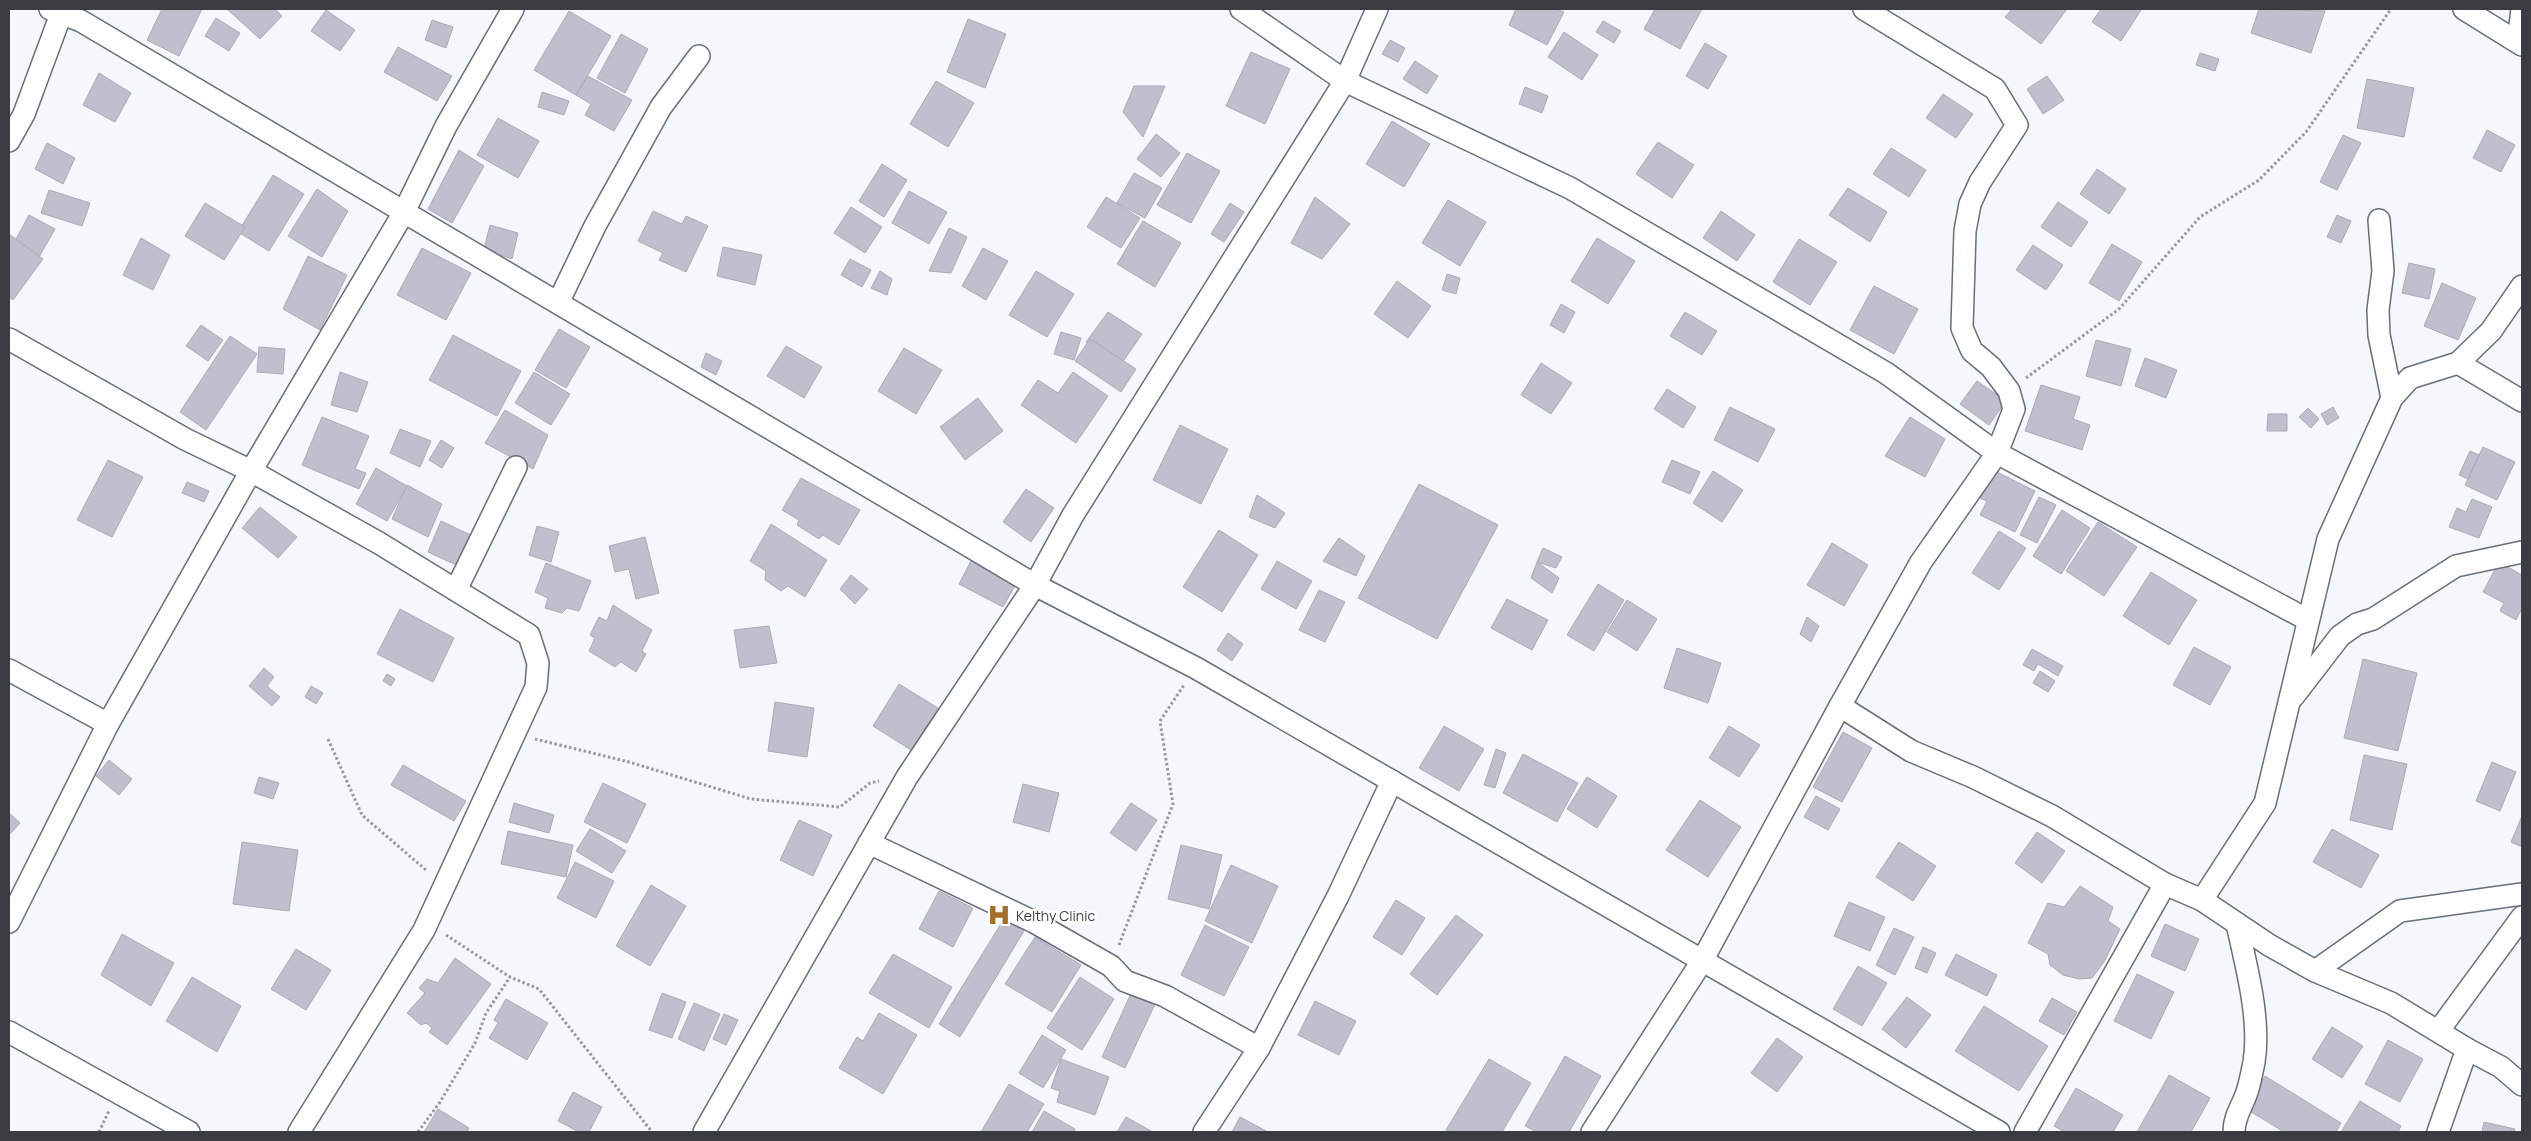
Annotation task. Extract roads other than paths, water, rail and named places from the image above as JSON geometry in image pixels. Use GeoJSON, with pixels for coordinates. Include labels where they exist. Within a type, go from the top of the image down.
{"type":"FeatureCollection","features":[{"type":"Feature","properties":{"kind":"street"},"geometry":{"type":"LineString","coordinates":[[9,922],[108,724],[251,471],[404,212],[446,126],[513,9]]}},
{"type":"Feature","properties":{"kind":"street"},"geometry":{"type":"LineString","coordinates":[[1241,9],[1345,81],[1586,197],[1886,373],[1997,453],[2308,620]]}},
{"type":"Feature","properties":{"kind":"street"},"geometry":{"type":"LineString","coordinates":[[704,1132],[907,778],[1035,585],[1073,515],[1345,81],[1377,9]]}},
{"type":"Feature","properties":{"kind":"street"},"geometry":{"type":"LineString","coordinates":[[1592,1132],[1702,961],[1840,706],[1921,562],[1997,453],[2014,409],[2008,391],[1991,367],[1972,351],[1962,328],[1962,297],[1965,231],[1970,204],[1980,182],[2017,125],[1995,89],[1864,9]]}},
{"type":"Feature","properties":{"kind":"street"},"geometry":{"type":"LineString","coordinates":[[2464,9],[2520,44],[2522,9]]}},
{"type":"Feature","properties":{"kind":"street"},"geometry":{"type":"LineString","coordinates":[[9,141],[24,114],[70,13],[1035,585],[1196,668],[1999,1132]]}},
{"type":"Feature","properties":{"kind":"street"},"geometry":{"type":"LineString","coordinates":[[558,303],[596,226],[661,107],[699,56]]}},
{"type":"Feature","properties":{"kind":"street"},"geometry":{"type":"LineString","coordinates":[[2380,220],[2383,271],[2378,310],[2379,335],[2392,398]]}},
{"type":"Feature","properties":{"kind":"street"},"geometry":{"type":"LineString","coordinates":[[2202,900],[2265,803],[2278,756],[2287,706],[2328,539],[2392,398],[2410,378],[2458,363],[2491,331],[2522,286]]}},
{"type":"Feature","properties":{"kind":"street"},"geometry":{"type":"LineString","coordinates":[[9,339],[379,543],[529,635],[538,663],[536,687],[445,886],[427,922],[299,1132]]}},
{"type":"Feature","properties":{"kind":"street"},"geometry":{"type":"LineString","coordinates":[[2458,363],[2522,401]]}},
{"type":"Feature","properties":{"kind":"street"},"geometry":{"type":"LineString","coordinates":[[456,590],[516,467]]}},
{"type":"Feature","properties":{"kind":"street"},"geometry":{"type":"LineString","coordinates":[[2287,706],[2340,636],[2356,624],[2373,619],[2456,566],[2522,552]]}},
{"type":"Feature","properties":{"kind":"street"},"geometry":{"type":"LineString","coordinates":[[9,670],[108,724]]}},
{"type":"Feature","properties":{"kind":"street"},"geometry":{"type":"LineString","coordinates":[[1840,706],[1910,751],[1973,777],[2052,816],[2165,884],[2202,900],[2237,924],[2315,971],[2391,1003],[2439,1030],[2467,1049],[2501,1067],[2522,1084]]}},
{"type":"Feature","properties":{"kind":"street"},"geometry":{"type":"LineString","coordinates":[[1204,1132],[1259,1048],[1338,896],[1392,781]]}},
{"type":"Feature","properties":{"kind":"street"},"geometry":{"type":"LineString","coordinates":[[869,843],[1034,922],[1111,966],[1125,981],[1165,996],[1259,1048]]}},
{"type":"Feature","properties":{"kind":"street"},"geometry":{"type":"LineString","coordinates":[[2025,1132],[2165,884]]}},
{"type":"Feature","properties":{"kind":"street"},"geometry":{"type":"LineString","coordinates":[[2315,971],[2400,911],[2522,894]]}},
{"type":"Feature","properties":{"kind":"street"},"geometry":{"type":"LineString","coordinates":[[2439,1030],[2522,917]]}},
{"type":"Feature","properties":{"kind":"street"},"geometry":{"type":"LineString","coordinates":[[2234,1132],[2234,1120],[2247,1093],[2254,1060],[2253,1014],[2237,924]]}},
{"type":"Feature","properties":{"kind":"street"},"geometry":{"type":"LineString","coordinates":[[9,1032],[189,1132]]}},
{"type":"Feature","properties":{"kind":"street"},"geometry":{"type":"LineString","coordinates":[[2438,1132],[2467,1049]]}},
{"type":"Feature","properties":{"kind":"place","name":"Kelthy Clinic"},"geometry":{"type":"Point","coordinates":[999,915]}}]}
